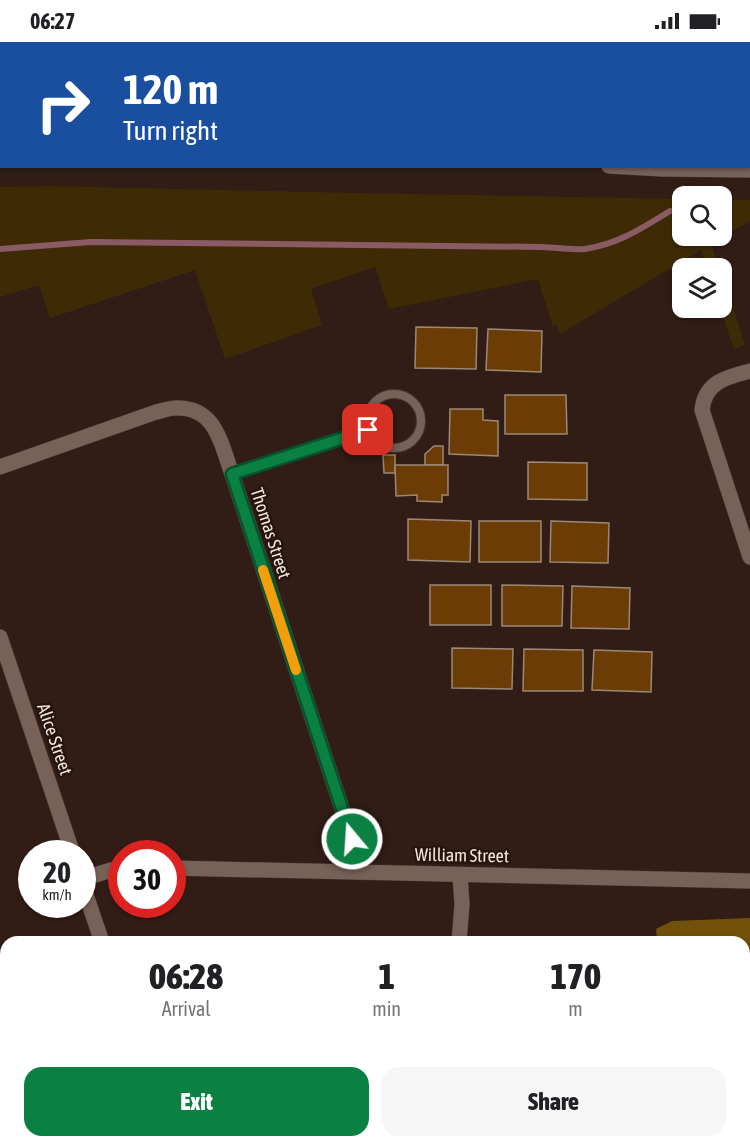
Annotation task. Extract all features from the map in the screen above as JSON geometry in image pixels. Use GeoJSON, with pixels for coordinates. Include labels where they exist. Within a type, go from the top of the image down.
{"type":"FeatureCollection","features":[{"type":"Feature","properties":{"kind":"street"},"geometry":{"type":"LineString","coordinates":[[644,168],[750,170]]}},
{"type":"Feature","properties":{"kind":"street"},"geometry":{"type":"LineString","coordinates":[[750,371],[723,379],[715,384],[707,391],[702,410],[750,557]]}},
{"type":"Feature","properties":{"kind":"street","name":"Thomas Street"},"geometry":{"type":"LineString","coordinates":[[0,467],[156,412],[174,408],[198,411],[208,418],[215,428],[232,474],[352,839],[357,872]]}},
{"type":"Feature","properties":{"kind":"street","name":"Alice Street"},"geometry":{"type":"LineString","coordinates":[[0,637],[68,840]]}},
{"type":"Feature","properties":{"kind":"street","name":"William Street"},"geometry":{"type":"LineString","coordinates":[[186,868],[750,881]]}},
{"type":"Feature","properties":{"kind":"street"},"geometry":{"type":"LineString","coordinates":[[459,936],[462,904],[460,875]]}},
{"type":"Feature","properties":{"kind":"street"},"geometry":{"type":"LineString","coordinates":[[94,918],[100,936]]}},
{"type":"Feature","properties":{"kind":"lane"},"geometry":{"type":"LineString","coordinates":[[390,394],[405,396],[416,405],[419,412],[418,433],[415,439],[403,447],[382,446],[368,430],[369,410],[378,399],[390,394]]}},
{"type":"Feature","properties":{"kind":"lane"},"geometry":{"type":"LineString","coordinates":[[232,474],[368,430]]}},
{"type":"Feature","properties":{"kind":"shaded area"},"geometry":{"type":"Polygon","coordinates":[[[47,186],[672,199],[672,246],[712,246],[716,258],[704,258],[701,250],[688,258],[672,258],[672,267],[560,334],[557,325],[553,327],[538,279],[389,309],[375,267],[311,289],[322,325],[225,359],[195,270],[50,318],[39,285],[0,297],[0,187],[47,186]]]}},
{"type":"Feature","properties":{"kind":"shaded area"},"geometry":{"type":"Polygon","coordinates":[[[732,200],[750,200],[750,221],[732,232],[732,200]]]}},
{"type":"Feature","properties":{"kind":"shaded area"},"geometry":{"type":"Polygon","coordinates":[[[732,305],[745,345],[734,349],[723,318],[732,318],[732,305]]]}},
{"type":"Feature","properties":{"kind":"shaded area"},"geometry":{"type":"Polygon","coordinates":[[[750,918],[750,936],[657,936],[656,929],[672,921],[750,918]]]}},
{"type":"Feature","properties":{"kind":"building"},"geometry":{"type":"Polygon","coordinates":[[[416,327],[477,328],[476,369],[415,368],[416,327]]]}},
{"type":"Feature","properties":{"kind":"building"},"geometry":{"type":"Polygon","coordinates":[[[488,329],[542,331],[541,372],[486,370],[488,329]]]}},
{"type":"Feature","properties":{"kind":"building"},"geometry":{"type":"Polygon","coordinates":[[[505,395],[566,395],[567,434],[505,434],[505,395]]]}},
{"type":"Feature","properties":{"kind":"building"},"geometry":{"type":"Polygon","coordinates":[[[450,409],[483,409],[483,420],[498,421],[498,456],[449,454],[450,409]]]}},
{"type":"Feature","properties":{"kind":"building"},"geometry":{"type":"Polygon","coordinates":[[[434,446],[443,446],[443,465],[425,465],[425,454],[434,446]]]}},
{"type":"Feature","properties":{"kind":"building"},"geometry":{"type":"Polygon","coordinates":[[[383,455],[395,455],[395,473],[384,473],[383,455]]]}},
{"type":"Feature","properties":{"kind":"building"},"geometry":{"type":"Polygon","coordinates":[[[528,462],[587,463],[587,500],[528,499],[528,462]]]}},
{"type":"Feature","properties":{"kind":"building"},"geometry":{"type":"Polygon","coordinates":[[[395,465],[448,465],[448,495],[442,495],[442,502],[417,501],[417,495],[396,496],[395,465]]]}},
{"type":"Feature","properties":{"kind":"building"},"geometry":{"type":"Polygon","coordinates":[[[408,519],[471,521],[470,562],[408,560],[408,519]]]}},
{"type":"Feature","properties":{"kind":"building"},"geometry":{"type":"Polygon","coordinates":[[[479,521],[541,521],[541,562],[479,562],[479,521]]]}},
{"type":"Feature","properties":{"kind":"building"},"geometry":{"type":"Polygon","coordinates":[[[551,521],[609,523],[608,563],[550,562],[551,521]]]}},
{"type":"Feature","properties":{"kind":"building"},"geometry":{"type":"Polygon","coordinates":[[[430,585],[491,585],[491,625],[430,625],[430,585]]]}},
{"type":"Feature","properties":{"kind":"building"},"geometry":{"type":"Polygon","coordinates":[[[502,585],[563,586],[562,626],[502,626],[502,585]]]}},
{"type":"Feature","properties":{"kind":"building"},"geometry":{"type":"Polygon","coordinates":[[[572,586],[630,588],[629,629],[571,628],[572,586]]]}},
{"type":"Feature","properties":{"kind":"building"},"geometry":{"type":"Polygon","coordinates":[[[452,648],[513,649],[512,689],[452,688],[452,648]]]}},
{"type":"Feature","properties":{"kind":"building"},"geometry":{"type":"Polygon","coordinates":[[[524,649],[583,650],[583,691],[523,691],[524,649]]]}},
{"type":"Feature","properties":{"kind":"building"},"geometry":{"type":"Polygon","coordinates":[[[594,650],[652,652],[651,692],[592,690],[594,650]]]}},
{"type":"Feature","properties":{"kind":"waterway"},"geometry":{"type":"LineString","coordinates":[[0,249],[91,242],[585,249],[619,239],[670,211]]}},
{"type":"Feature","properties":{"kind":"slow traffic"},"geometry":{"type":"LineString","coordinates":[[263,570],[296,670]]}},
{"type":"Feature","properties":{"kind":"route"},"geometry":{"type":"LineString","coordinates":[[352,839],[232,474],[368,430]]}}]}
